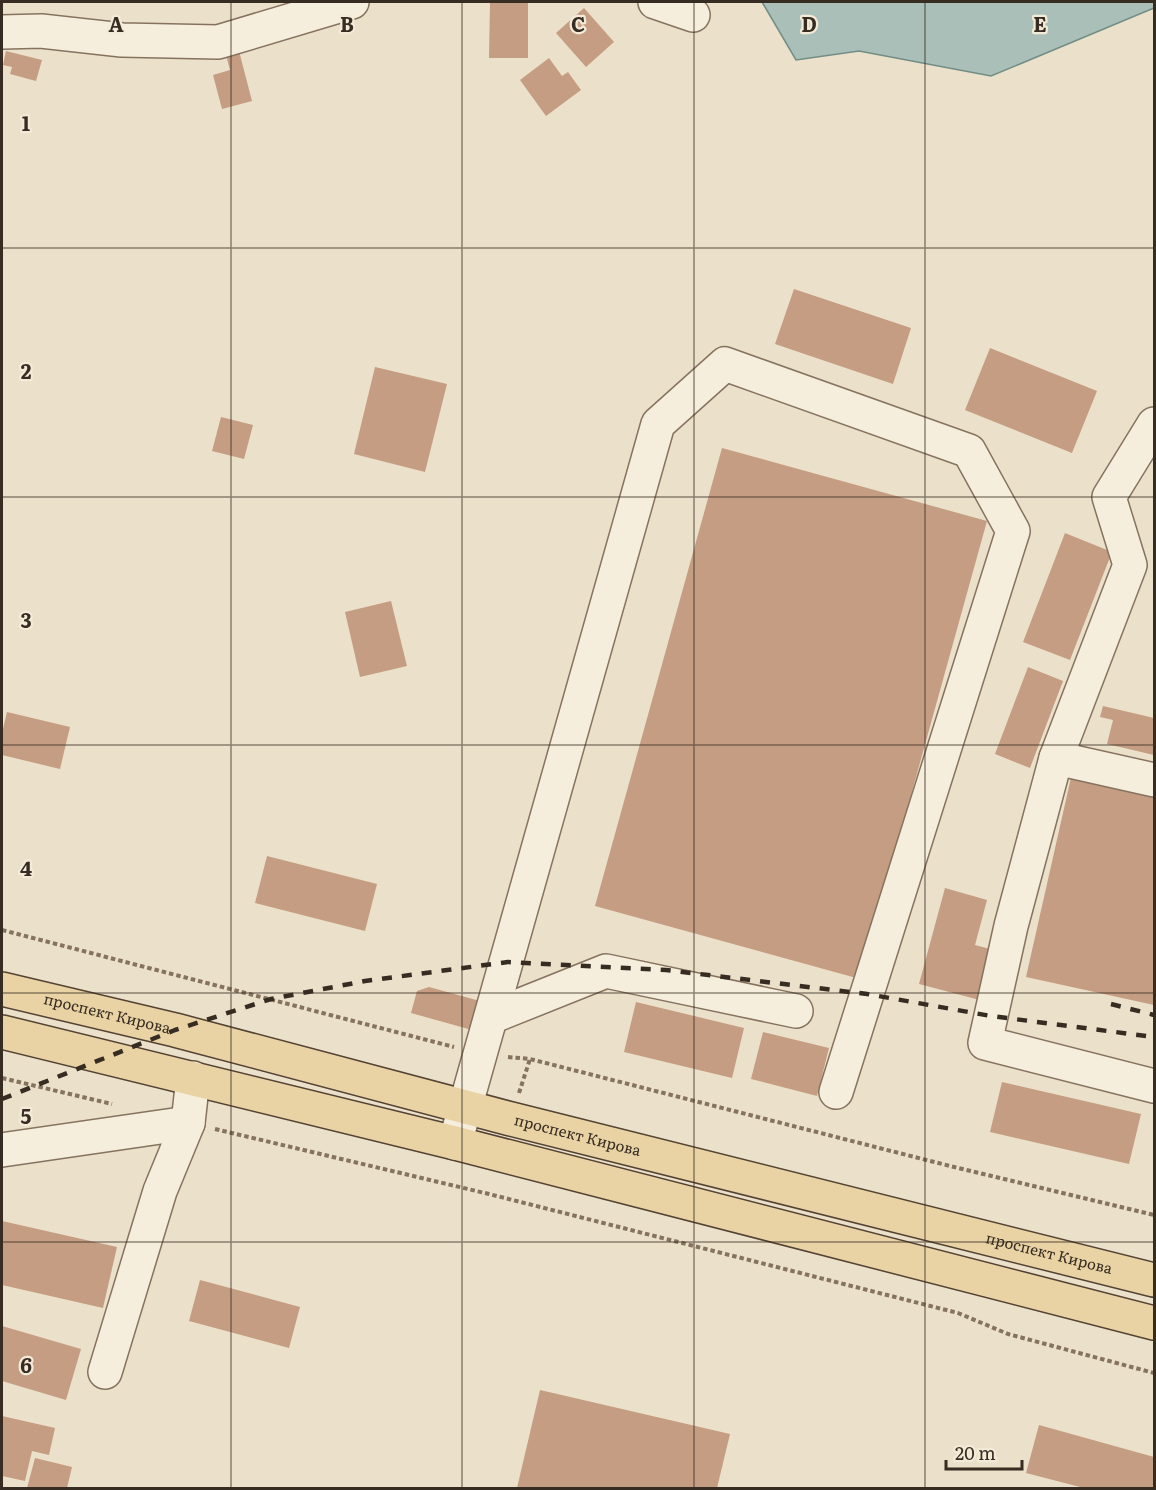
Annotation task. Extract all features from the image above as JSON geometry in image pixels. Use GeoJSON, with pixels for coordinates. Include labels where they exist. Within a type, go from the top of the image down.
{"type":"FeatureCollection","features":[{"type":"Feature","properties":{"kind":"main road","name":"проспект Кирова"},"geometry":{"type":"LineString","coordinates":[[2,988],[1155,1280]]}},
{"type":"Feature","properties":{"kind":"main road"},"geometry":{"type":"LineString","coordinates":[[2,1032],[455,1143],[1155,1323]]}},
{"type":"Feature","properties":{"kind":"lane"},"geometry":{"type":"LineString","coordinates":[[2,32],[41,31],[122,40],[218,42],[352,2]]}},
{"type":"Feature","properties":{"kind":"lane"},"geometry":{"type":"LineString","coordinates":[[655,2],[693,15]]}},
{"type":"Feature","properties":{"kind":"lane"},"geometry":{"type":"LineString","coordinates":[[455,1143],[658,423],[724,364],[969,451],[1013,531],[836,1092]]}},
{"type":"Feature","properties":{"kind":"lane"},"geometry":{"type":"LineString","coordinates":[[1155,424],[1109,496],[1130,565],[1056,758],[1011,926],[984,1043],[1155,1086]]}},
{"type":"Feature","properties":{"kind":"lane"},"geometry":{"type":"LineString","coordinates":[[1056,758],[1155,780]]}},
{"type":"Feature","properties":{"kind":"lane"},"geometry":{"type":"LineString","coordinates":[[491,1017],[606,971],[796,1011]]}},
{"type":"Feature","properties":{"kind":"lane"},"geometry":{"type":"LineString","coordinates":[[105,1372],[160,1191],[189,1123],[193,1078]]}},
{"type":"Feature","properties":{"kind":"lane"},"geometry":{"type":"LineString","coordinates":[[2,1150],[189,1123]]}},
{"type":"Feature","properties":{"kind":"path"},"geometry":{"type":"LineString","coordinates":[[2,930],[480,1054],[530,1059],[950,1167],[1155,1215]]}},
{"type":"Feature","properties":{"kind":"path"},"geometry":{"type":"LineString","coordinates":[[2,1078],[122,1106]]}},
{"type":"Feature","properties":{"kind":"path"},"geometry":{"type":"LineString","coordinates":[[189,1123],[489,1194],[947,1310],[1008,1334],[1155,1373]]}},
{"type":"Feature","properties":{"kind":"water"},"geometry":{"type":"Polygon","coordinates":[[[762,2],[1154,2],[1154,8],[991,76],[859,51],[796,60],[762,2]]]}},
{"type":"Feature","properties":{"kind":"building"},"geometry":{"type":"Polygon","coordinates":[[[490,2],[528,2],[528,58],[489,58],[490,2]]]}},
{"type":"Feature","properties":{"kind":"building"},"geometry":{"type":"Polygon","coordinates":[[[584,8],[614,42],[586,67],[556,33],[584,8]]]}},
{"type":"Feature","properties":{"kind":"building"},"geometry":{"type":"Polygon","coordinates":[[[6,51],[42,60],[36,81],[10,74],[12,67],[3,65],[6,51]]]}},
{"type":"Feature","properties":{"kind":"building"},"geometry":{"type":"Polygon","coordinates":[[[239,51],[252,101],[222,109],[213,75],[230,70],[226,55],[239,51]]]}},
{"type":"Feature","properties":{"kind":"building"},"geometry":{"type":"Polygon","coordinates":[[[549,58],[562,76],[568,72],[581,90],[546,116],[520,80],[549,58]]]}},
{"type":"Feature","properties":{"kind":"building"},"geometry":{"type":"Polygon","coordinates":[[[794,289],[911,328],[893,384],[775,344],[794,289]]]}},
{"type":"Feature","properties":{"kind":"building"},"geometry":{"type":"Polygon","coordinates":[[[990,348],[1097,391],[1072,453],[965,410],[990,348]]]}},
{"type":"Feature","properties":{"kind":"building"},"geometry":{"type":"Polygon","coordinates":[[[375,367],[447,384],[425,472],[354,454],[375,367]]]}},
{"type":"Feature","properties":{"kind":"building"},"geometry":{"type":"Polygon","coordinates":[[[221,417],[253,425],[244,459],[212,451],[221,417]]]}},
{"type":"Feature","properties":{"kind":"building"},"geometry":{"type":"Polygon","coordinates":[[[722,448],[987,521],[860,979],[595,906],[722,448]]]}},
{"type":"Feature","properties":{"kind":"building"},"geometry":{"type":"Polygon","coordinates":[[[1065,533],[1112,552],[1070,660],[1023,642],[1065,533]]]}},
{"type":"Feature","properties":{"kind":"building"},"geometry":{"type":"Polygon","coordinates":[[[391,601],[407,666],[360,677],[345,612],[391,601]]]}},
{"type":"Feature","properties":{"kind":"building"},"geometry":{"type":"Polygon","coordinates":[[[1028,667],[1063,681],[1030,768],[995,754],[1028,667]]]}},
{"type":"Feature","properties":{"kind":"building"},"geometry":{"type":"Polygon","coordinates":[[[1103,706],[1154,718],[1154,755],[1107,744],[1113,720],[1100,717],[1103,706]]]}},
{"type":"Feature","properties":{"kind":"building"},"geometry":{"type":"Polygon","coordinates":[[[7,712],[70,727],[60,769],[2,755],[2,733],[7,712]]]}},
{"type":"Feature","properties":{"kind":"building"},"geometry":{"type":"Polygon","coordinates":[[[1072,773],[1154,791],[1154,1005],[1026,977],[1072,773]]]}},
{"type":"Feature","properties":{"kind":"building"},"geometry":{"type":"Polygon","coordinates":[[[267,856],[377,884],[365,931],[255,903],[267,856]]]}},
{"type":"Feature","properties":{"kind":"building"},"geometry":{"type":"Polygon","coordinates":[[[945,888],[987,900],[975,945],[1001,952],[987,1002],[919,984],[945,888]]]}},
{"type":"Feature","properties":{"kind":"building"},"geometry":{"type":"Polygon","coordinates":[[[429,987],[480,1001],[472,1030],[411,1013],[417,991],[429,987]]]}},
{"type":"Feature","properties":{"kind":"building"},"geometry":{"type":"Polygon","coordinates":[[[636,1002],[744,1028],[732,1078],[624,1052],[636,1002]]]}},
{"type":"Feature","properties":{"kind":"building"},"geometry":{"type":"Polygon","coordinates":[[[763,1032],[829,1048],[817,1096],[751,1079],[763,1032]]]}},
{"type":"Feature","properties":{"kind":"building"},"geometry":{"type":"Polygon","coordinates":[[[1002,1082],[1141,1114],[1129,1164],[990,1132],[1002,1082]]]}},
{"type":"Feature","properties":{"kind":"building"},"geometry":{"type":"Polygon","coordinates":[[[2,1221],[117,1247],[103,1308],[2,1285],[2,1221]]]}},
{"type":"Feature","properties":{"kind":"building"},"geometry":{"type":"Polygon","coordinates":[[[200,1280],[300,1307],[289,1348],[189,1321],[200,1280]]]}},
{"type":"Feature","properties":{"kind":"building"},"geometry":{"type":"Polygon","coordinates":[[[2,1326],[81,1349],[66,1400],[2,1381],[2,1326]]]}},
{"type":"Feature","properties":{"kind":"building"},"geometry":{"type":"Polygon","coordinates":[[[540,1390],[730,1434],[717,1488],[517,1488],[540,1390]]]}},
{"type":"Feature","properties":{"kind":"building"},"geometry":{"type":"Polygon","coordinates":[[[2,1416],[55,1428],[49,1455],[32,1451],[25,1481],[2,1476],[2,1416]]]}},
{"type":"Feature","properties":{"kind":"building"},"geometry":{"type":"Polygon","coordinates":[[[1039,1425],[1154,1457],[1154,1488],[1084,1488],[1026,1473],[1039,1425]]]}},
{"type":"Feature","properties":{"kind":"building"},"geometry":{"type":"Polygon","coordinates":[[[35,1458],[72,1467],[67,1488],[27,1488],[35,1458]]]}},
{"type":"Feature","properties":{"kind":"railway"},"geometry":{"type":"LineString","coordinates":[[2,1099],[175,1030],[271,999],[365,981],[508,962],[666,970],[867,994],[991,1016],[1154,1037]]}},
{"type":"Feature","properties":{"kind":"railway"},"geometry":{"type":"LineString","coordinates":[[1111,1004],[1154,1015]]}}]}
